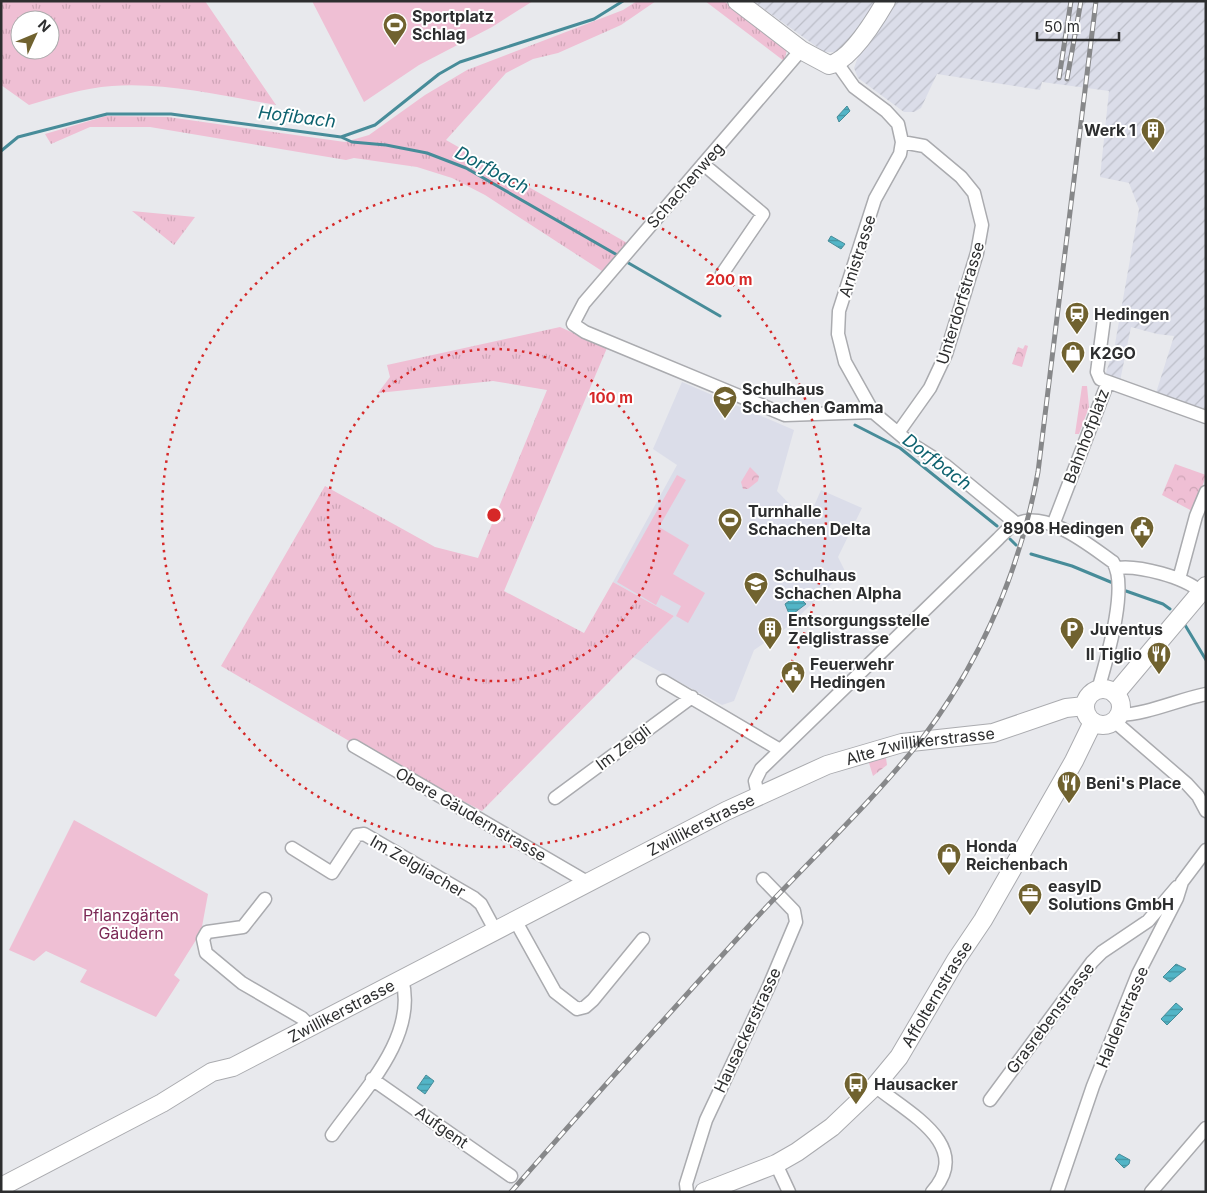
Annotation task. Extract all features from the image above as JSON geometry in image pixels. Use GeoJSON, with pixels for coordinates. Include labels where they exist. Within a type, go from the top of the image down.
{"type":"FeatureCollection","features":[{"type":"Feature","properties":{"kind":"main road"},"geometry":{"type":"LineString","coordinates":[[737,1],[801,50],[829,65],[837,63],[847,56],[886,1]]}},
{"type":"Feature","properties":{"kind":"main road"},"geometry":{"type":"LineString","coordinates":[[1115,694],[1203,589]]}},
{"type":"Feature","properties":{"kind":"main road"},"geometry":{"type":"LineString","coordinates":[[1107,689],[1115,694],[1120,704],[1116,718],[1104,725],[1089,714],[1088,696],[1098,690],[1107,689]]}},
{"type":"Feature","properties":{"kind":"main road","name":"Alte Zwillikerstrasse"},"geometry":{"type":"LineString","coordinates":[[758,795],[840,760],[920,740],[993,733],[1066,708],[1089,714]]}},
{"type":"Feature","properties":{"kind":"main road","name":"Affolternstrasse"},"geometry":{"type":"LineString","coordinates":[[704,1192],[776,1164],[832,1127],[875,1086],[898,1057],[956,960],[983,920],[1074,761],[1089,714]]}},
{"type":"Feature","properties":{"kind":"main road","name":"Zwillikerstrasse"},"geometry":{"type":"LineString","coordinates":[[1,1187],[162,1103],[212,1072],[228,1069],[758,795]]}},
{"type":"Feature","properties":{"kind":"street","name":"Schachenweg"},"geometry":{"type":"LineString","coordinates":[[801,50],[584,303],[573,324],[585,332],[785,415],[873,412]]}},
{"type":"Feature","properties":{"kind":"street"},"geometry":{"type":"LineString","coordinates":[[837,63],[854,87],[886,111],[898,124],[902,142]]}},
{"type":"Feature","properties":{"kind":"street","name":"Arnistrasse"},"geometry":{"type":"LineString","coordinates":[[902,142],[900,154],[875,199],[837,321],[838,334],[845,362],[873,412],[910,443],[945,465],[1016,524]]}},
{"type":"Feature","properties":{"kind":"street","name":"Unterdorfstrasse"},"geometry":{"type":"LineString","coordinates":[[898,433],[930,388],[946,354],[977,253],[982,225],[974,194],[962,177],[924,146],[902,142]]}},
{"type":"Feature","properties":{"kind":"street"},"geometry":{"type":"LineString","coordinates":[[703,164],[763,214],[722,274]]}},
{"type":"Feature","properties":{"kind":"street","name":"Bahnhofplatz"},"geometry":{"type":"LineString","coordinates":[[1053,525],[1108,382],[1100,379],[1097,372],[1104,320]]}},
{"type":"Feature","properties":{"kind":"street"},"geometry":{"type":"LineString","coordinates":[[1108,382],[1206,417]]}},
{"type":"Feature","properties":{"kind":"street"},"geometry":{"type":"LineString","coordinates":[[1179,579],[1196,516],[1206,492]]}},
{"type":"Feature","properties":{"kind":"street"},"geometry":{"type":"LineString","coordinates":[[1016,524],[1028,522],[1063,528],[1113,562],[1117,568],[1119,578],[1115,626],[1098,690]]}},
{"type":"Feature","properties":{"kind":"street","name":"Zwillikerstrasse"},"geometry":{"type":"LineString","coordinates":[[758,795],[756,781],[761,769],[976,559],[1016,524]]}},
{"type":"Feature","properties":{"kind":"street"},"geometry":{"type":"LineString","coordinates":[[1117,568],[1126,567],[1179,579],[1203,589]]}},
{"type":"Feature","properties":{"kind":"street"},"geometry":{"type":"LineString","coordinates":[[664,681],[780,750]]}},
{"type":"Feature","properties":{"kind":"street"},"geometry":{"type":"LineString","coordinates":[[1116,718],[1137,714],[1164,704],[1206,694]]}},
{"type":"Feature","properties":{"kind":"street","name":"Im Zelgli"},"geometry":{"type":"LineString","coordinates":[[555,798],[692,697]]}},
{"type":"Feature","properties":{"kind":"street"},"geometry":{"type":"LineString","coordinates":[[1116,718],[1187,784],[1198,796],[1206,810]]}},
{"type":"Feature","properties":{"kind":"street","name":"Obere Gäudernstrasse"},"geometry":{"type":"LineString","coordinates":[[354,746],[588,882]]}},
{"type":"Feature","properties":{"kind":"street","name":"Im Zelgliacher"},"geometry":{"type":"LineString","coordinates":[[292,848],[332,873],[352,840],[357,835],[364,834],[474,898],[481,904],[495,930]]}},
{"type":"Feature","properties":{"kind":"street","name":"Haldenstrasse"},"geometry":{"type":"LineString","coordinates":[[1057,1192],[1094,1086],[1138,974],[1177,898],[1182,882],[1206,850]]}},
{"type":"Feature","properties":{"kind":"street","name":"Hausackerstrasse"},"geometry":{"type":"LineString","coordinates":[[687,1192],[686,1184],[706,1120],[769,986],[796,922],[794,910],[764,879]]}},
{"type":"Feature","properties":{"kind":"street","name":"Grasrebenstrasse"},"geometry":{"type":"LineString","coordinates":[[990,1100],[1038,1032],[1092,962],[1102,952],[1148,921],[1182,882]]}},
{"type":"Feature","properties":{"kind":"street"},"geometry":{"type":"LineString","coordinates":[[264,899],[243,926],[207,932],[203,939],[206,953],[242,983],[302,1018],[310,1026]]}},
{"type":"Feature","properties":{"kind":"street"},"geometry":{"type":"LineString","coordinates":[[515,920],[555,992],[577,1010],[585,1007],[593,1000],[643,939]]}},
{"type":"Feature","properties":{"kind":"street"},"geometry":{"type":"LineString","coordinates":[[332,1135],[397,1043],[406,994],[402,979]]}},
{"type":"Feature","properties":{"kind":"street","name":"Aufgent"},"geometry":{"type":"LineString","coordinates":[[372,1079],[511,1176]]}},
{"type":"Feature","properties":{"kind":"street"},"geometry":{"type":"LineString","coordinates":[[875,1086],[934,1133],[944,1147],[946,1169],[940,1183],[932,1192]]}},
{"type":"Feature","properties":{"kind":"street"},"geometry":{"type":"LineString","coordinates":[[1151,1192],[1206,1128]]}},
{"type":"Feature","properties":{"kind":"street"},"geometry":{"type":"LineString","coordinates":[[776,1164],[789,1192]]}},
{"type":"Feature","properties":{"kind":"shaded area"},"geometry":{"type":"Polygon","coordinates":[[[753,1],[1206,1],[1206,412],[1155,396],[1174,336],[1157,334],[1131,327],[1120,381],[1105,376],[1115,344],[1139,209],[1129,183],[1100,177],[1109,91],[1042,82],[1040,90],[937,74],[921,108],[914,112],[904,112],[858,78],[854,68],[858,57],[844,47],[835,52],[824,52],[753,1]]]}},
{"type":"Feature","properties":{"kind":"shaded area"},"geometry":{"type":"Polygon","coordinates":[[[682,382],[794,430],[777,491],[803,518],[814,506],[821,490],[862,508],[838,557],[845,571],[789,626],[754,650],[734,701],[722,705],[633,657],[674,616],[613,582],[677,465],[653,449],[682,382]]]}},
{"type":"Feature","properties":{"kind":"green space"},"geometry":{"type":"Polygon","coordinates":[[[1,1],[205,1],[276,105],[174,88],[132,85],[112,86],[70,93],[29,105],[1,85],[1,1]]]}},
{"type":"Feature","properties":{"kind":"green space","name":"Sportplatz Schlag"},"geometry":{"type":"Polygon","coordinates":[[[312,1],[533,1],[492,27],[419,65],[364,102],[312,1]]]}},
{"type":"Feature","properties":{"kind":"green space"},"geometry":{"type":"Polygon","coordinates":[[[637,1],[656,1],[621,25],[558,53],[533,59],[506,73],[446,140],[629,244],[605,273],[485,195],[452,178],[417,167],[354,158],[346,160],[150,127],[90,127],[51,144],[45,134],[106,116],[168,117],[345,142],[369,135],[425,95],[467,70],[623,10],[637,1]]]}},
{"type":"Feature","properties":{"kind":"green space"},"geometry":{"type":"Polygon","coordinates":[[[705,1],[724,1],[787,50],[784,61],[705,1]]]}},
{"type":"Feature","properties":{"kind":"green space"},"geometry":{"type":"Polygon","coordinates":[[[132,211],[195,217],[174,245],[132,211]]]}},
{"type":"Feature","properties":{"kind":"green space"},"geometry":{"type":"Polygon","coordinates":[[[560,327],[607,348],[504,591],[584,633],[613,582],[674,616],[482,811],[356,745],[221,666],[325,486],[435,547],[478,558],[547,390],[493,381],[378,393],[390,377],[387,365],[560,327]]]}},
{"type":"Feature","properties":{"kind":"green space"},"geometry":{"type":"Polygon","coordinates":[[[1025,345],[1028,346],[1022,367],[1012,364],[1018,347],[1023,349],[1025,345]]]}},
{"type":"Feature","properties":{"kind":"green space"},"geometry":{"type":"Polygon","coordinates":[[[1082,386],[1087,386],[1089,407],[1079,434],[1075,434],[1082,386]]]}},
{"type":"Feature","properties":{"kind":"green space"},"geometry":{"type":"Polygon","coordinates":[[[1175,464],[1206,475],[1194,512],[1162,495],[1175,464]]]}},
{"type":"Feature","properties":{"kind":"green space"},"geometry":{"type":"Polygon","coordinates":[[[750,467],[759,476],[758,481],[748,489],[743,489],[741,482],[750,467]]]}},
{"type":"Feature","properties":{"kind":"green space"},"geometry":{"type":"Polygon","coordinates":[[[677,475],[686,480],[659,527],[689,545],[673,574],[705,593],[688,623],[676,616],[681,606],[661,595],[656,605],[617,582],[677,475]]]}},
{"type":"Feature","properties":{"kind":"green space"},"geometry":{"type":"Polygon","coordinates":[[[886,758],[887,765],[873,776],[869,763],[875,759],[886,758]]]}},
{"type":"Feature","properties":{"kind":"green space","name":"Pflanzgärten Gäudern"},"geometry":{"type":"Polygon","coordinates":[[[74,820],[208,894],[201,932],[174,975],[180,980],[156,1017],[80,982],[87,970],[46,951],[34,961],[9,950],[74,820]]]}},
{"type":"Feature","properties":{"kind":"water"},"geometry":{"type":"Polygon","coordinates":[[[847,106],[850,111],[839,122],[837,117],[847,106]]]}},
{"type":"Feature","properties":{"kind":"water"},"geometry":{"type":"Polygon","coordinates":[[[831,236],[845,244],[841,249],[828,241],[831,236]]]}},
{"type":"Feature","properties":{"kind":"water"},"geometry":{"type":"Polygon","coordinates":[[[797,595],[806,604],[790,616],[785,604],[797,595]]]}},
{"type":"Feature","properties":{"kind":"water"},"geometry":{"type":"Polygon","coordinates":[[[1176,964],[1186,969],[1170,982],[1163,977],[1176,964]]]}},
{"type":"Feature","properties":{"kind":"water"},"geometry":{"type":"Polygon","coordinates":[[[1176,1003],[1183,1009],[1167,1025],[1161,1019],[1176,1003]]]}},
{"type":"Feature","properties":{"kind":"water"},"geometry":{"type":"Polygon","coordinates":[[[426,1075],[434,1081],[425,1094],[417,1088],[426,1075]]]}},
{"type":"Feature","properties":{"kind":"water"},"geometry":{"type":"Polygon","coordinates":[[[1119,1154],[1130,1160],[1129,1164],[1124,1168],[1115,1159],[1119,1154]]]}},
{"type":"Feature","properties":{"kind":"waterway","name":"Hofibach"},"geometry":{"type":"LineString","coordinates":[[1,151],[18,137],[107,114],[171,114],[341,137],[375,125],[439,74],[460,62],[594,19],[623,1]]}},
{"type":"Feature","properties":{"kind":"waterway","name":"Dorfbach"},"geometry":{"type":"LineString","coordinates":[[341,137],[352,142],[386,145],[427,153],[466,168],[619,256]]}},
{"type":"Feature","properties":{"kind":"waterway","name":"Dorfbach"},"geometry":{"type":"LineString","coordinates":[[625,261],[720,316]]}},
{"type":"Feature","properties":{"kind":"waterway","name":"Dorfbach"},"geometry":{"type":"LineString","coordinates":[[855,425],[900,448],[997,526]]}},
{"type":"Feature","properties":{"kind":"waterway","name":"Dorfbach"},"geometry":{"type":"LineString","coordinates":[[1010,539],[1016,545]]}},
{"type":"Feature","properties":{"kind":"waterway","name":"Dorfbach"},"geometry":{"type":"LineString","coordinates":[[1031,554],[1072,566],[1113,583]]}},
{"type":"Feature","properties":{"kind":"waterway","name":"Dorfbach"},"geometry":{"type":"LineString","coordinates":[[1126,591],[1163,604],[1170,609]]}},
{"type":"Feature","properties":{"kind":"waterway","name":"Dorfbach"},"geometry":{"type":"LineString","coordinates":[[1185,625],[1206,660]]}},
{"type":"Feature","properties":{"kind":"railway"},"geometry":{"type":"LineString","coordinates":[[1059,78],[1071,1]]}},
{"type":"Feature","properties":{"kind":"railway"},"geometry":{"type":"LineString","coordinates":[[1067,79],[1081,1]]}},
{"type":"Feature","properties":{"kind":"railway"},"geometry":{"type":"LineString","coordinates":[[511,1192],[757,917],[862,808],[902,763],[943,710],[980,646],[996,613],[1021,544],[1038,472],[1096,1]]}},
{"type":"Feature","properties":{"kind":"place","name":"Sportplatz Schlag"},"geometry":{"type":"Point","coordinates":[395,46]}},
{"type":"Feature","properties":{"kind":"place","name":"Werk 1"},"geometry":{"type":"Point","coordinates":[1153,151]}},
{"type":"Feature","properties":{"kind":"place","name":"Hedingen"},"geometry":{"type":"Point","coordinates":[1077,335]}},
{"type":"Feature","properties":{"kind":"place","name":"K2GO"},"geometry":{"type":"Point","coordinates":[1073,374]}},
{"type":"Feature","properties":{"kind":"place","name":"Schulhaus Schachen Gamma"},"geometry":{"type":"Point","coordinates":[725,419]}},
{"type":"Feature","properties":{"kind":"place","name":"Turnhalle Schachen Delta"},"geometry":{"type":"Point","coordinates":[730,541]}},
{"type":"Feature","properties":{"kind":"place","name":"8908 Hedingen"},"geometry":{"type":"Point","coordinates":[1142,549]}},
{"type":"Feature","properties":{"kind":"place","name":"Schulhaus Schachen Alpha"},"geometry":{"type":"Point","coordinates":[756,605]}},
{"type":"Feature","properties":{"kind":"place","name":"Entsorgungsstelle Zelglistrasse"},"geometry":{"type":"Point","coordinates":[770,650]}},
{"type":"Feature","properties":{"kind":"place","name":"Juventus"},"geometry":{"type":"Point","coordinates":[1072,650]}},
{"type":"Feature","properties":{"kind":"place","name":"Il Tiglio"},"geometry":{"type":"Point","coordinates":[1159,675]}},
{"type":"Feature","properties":{"kind":"place","name":"Feuerwehr Hedingen"},"geometry":{"type":"Point","coordinates":[793,694]}},
{"type":"Feature","properties":{"kind":"place","name":"Beni's Place"},"geometry":{"type":"Point","coordinates":[1069,804]}},
{"type":"Feature","properties":{"kind":"place","name":"Honda Reichenbach"},"geometry":{"type":"Point","coordinates":[949,876]}},
{"type":"Feature","properties":{"kind":"place","name":"easyID Solutions GmbH"},"geometry":{"type":"Point","coordinates":[1030,916]}},
{"type":"Feature","properties":{"kind":"place","name":"Hausacker"},"geometry":{"type":"Point","coordinates":[856,1105]}}]}
